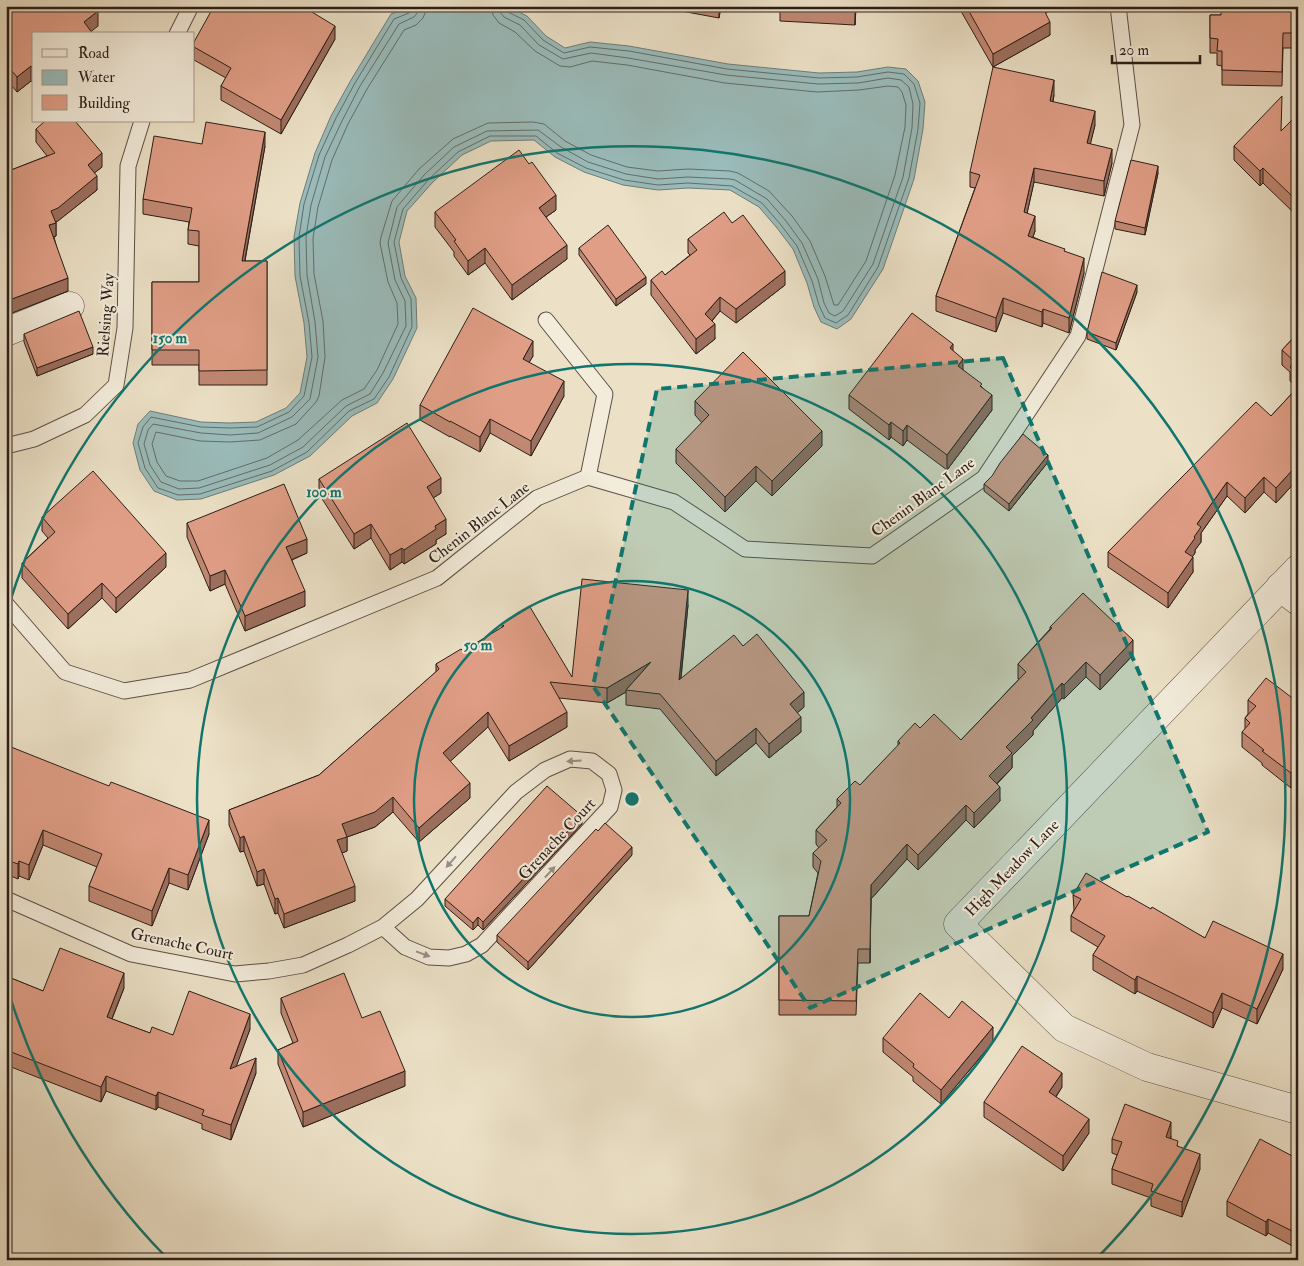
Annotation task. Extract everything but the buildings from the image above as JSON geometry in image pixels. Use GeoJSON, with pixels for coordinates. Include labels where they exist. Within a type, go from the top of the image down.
{"type":"FeatureCollection","features":[{"type":"Feature","properties":{"kind":"street"},"geometry":{"type":"LineString","coordinates":[[6,332],[70,306]]}},
{"type":"Feature","properties":{"kind":"street","name":"High Meadow Lane"},"geometry":{"type":"LineString","coordinates":[[1292,586],[958,924],[1064,1028],[1147,1067],[1298,1110]]}},
{"type":"Feature","properties":{"kind":"lane"},"geometry":{"type":"LineString","coordinates":[[178,32],[191,6]]}},
{"type":"Feature","properties":{"kind":"lane","name":"Chenin Blanc Lane"},"geometry":{"type":"LineString","coordinates":[[6,604],[65,672],[124,691],[190,680],[437,578],[537,498],[588,477],[674,502],[745,549],[872,556],[984,478],[1078,336],[1132,124],[1118,6]]}},
{"type":"Feature","properties":{"kind":"lane","name":"Rielsing Way"},"geometry":{"type":"LineString","coordinates":[[6,446],[34,438],[85,415],[116,385],[126,328],[128,166],[142,122]]}},
{"type":"Feature","properties":{"kind":"lane"},"geometry":{"type":"LineString","coordinates":[[546,320],[605,394],[588,477]]}},
{"type":"Feature","properties":{"kind":"lane","name":"Grenache Court"},"geometry":{"type":"LineString","coordinates":[[6,899],[131,954],[236,974],[303,965],[383,928],[417,899],[516,792],[545,770],[570,759],[592,761],[609,774],[614,790],[610,807],[482,945],[466,954],[458,956],[449,958],[429,957],[405,947],[383,928]]}},
{"type":"Feature","properties":{"kind":"highlighted area"},"geometry":{"type":"Polygon","coordinates":[[[1003,358],[1208,832],[810,1008],[593,686],[657,389],[1003,358]]]}},
{"type":"Feature","properties":{"kind":"water"},"geometry":{"type":"Polygon","coordinates":[[[413,6],[507,6],[527,16],[546,36],[565,48],[590,42],[629,46],[728,64],[819,73],[857,72],[888,67],[906,69],[918,81],[925,102],[923,129],[914,179],[883,269],[851,319],[837,329],[821,322],[793,249],[777,228],[759,207],[730,190],[688,188],[658,190],[623,185],[584,172],[555,157],[534,140],[491,141],[462,155],[433,182],[407,211],[399,242],[405,276],[416,298],[417,328],[393,379],[377,403],[352,416],[310,456],[274,475],[201,499],[177,500],[154,491],[140,470],[133,443],[138,424],[150,411],[201,422],[256,422],[286,408],[300,393],[307,357],[304,323],[295,276],[294,237],[300,203],[315,153],[331,116],[351,80],[391,14],[413,6]]]}}]}
